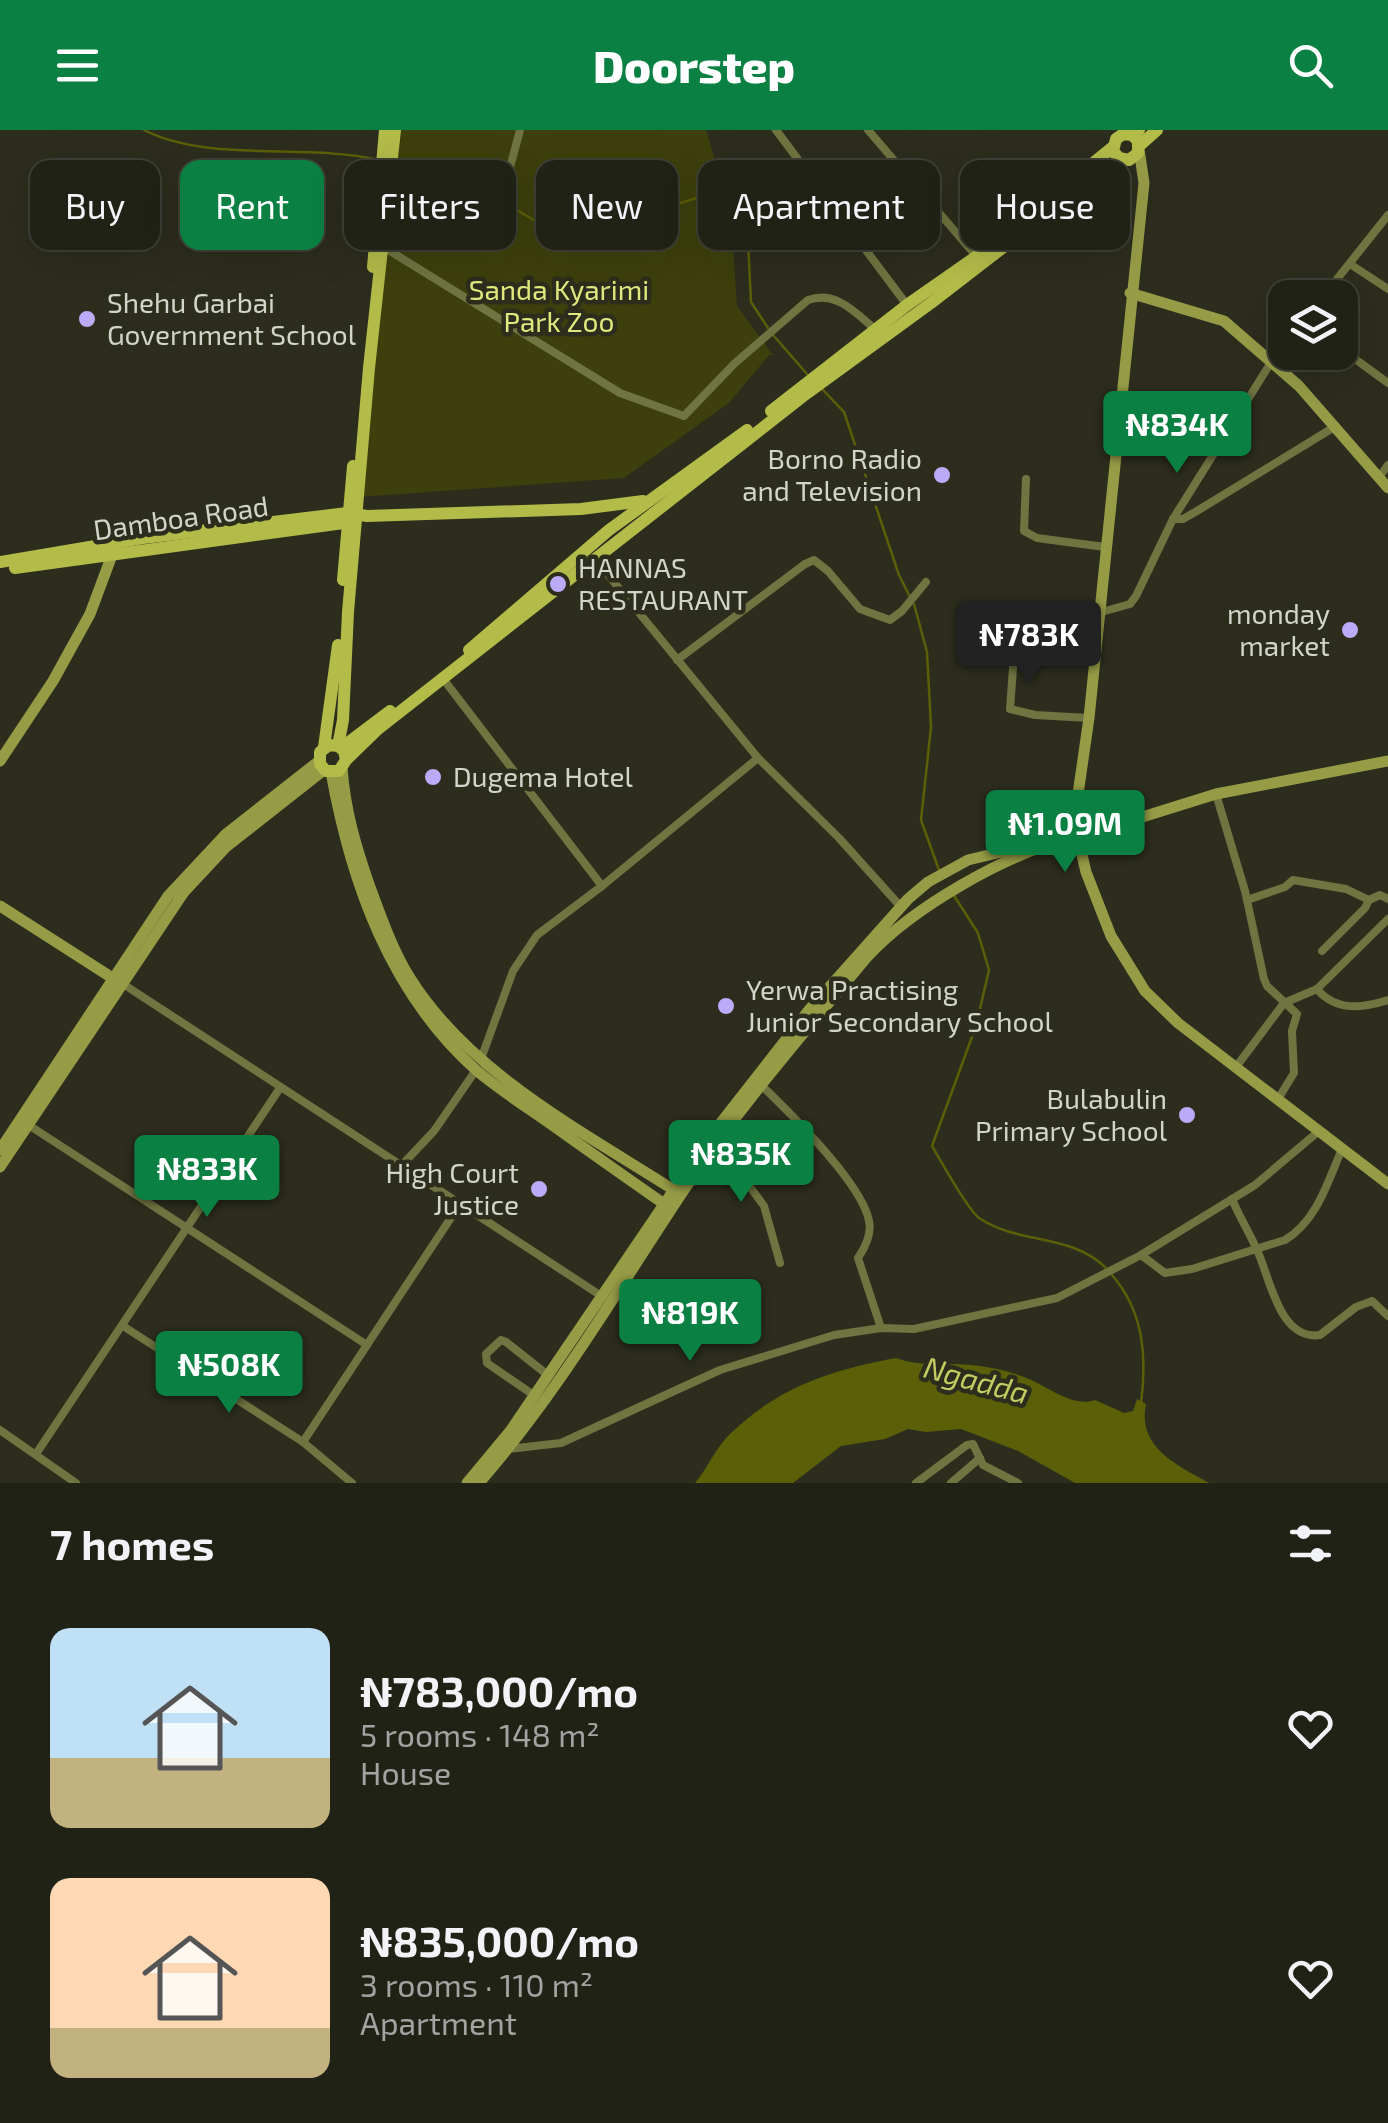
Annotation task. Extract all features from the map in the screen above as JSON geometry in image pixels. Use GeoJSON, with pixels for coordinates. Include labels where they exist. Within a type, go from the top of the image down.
{"type":"FeatureCollection","features":[{"type":"Feature","properties":{"kind":"main road"},"geometry":{"type":"LineString","coordinates":[[385,130],[386,160]]}},
{"type":"Feature","properties":{"kind":"main road"},"geometry":{"type":"LineString","coordinates":[[389,160],[395,130]]}},
{"type":"Feature","properties":{"kind":"main road"},"geometry":{"type":"LineString","coordinates":[[854,352],[908,305],[977,257],[1112,140],[1157,130]]}},
{"type":"Feature","properties":{"kind":"main road"},"geometry":{"type":"LineString","coordinates":[[1112,140],[1115,154],[1126,160],[1136,156],[1133,137]]}},
{"type":"Feature","properties":{"kind":"main road"},"geometry":{"type":"LineString","coordinates":[[1133,137],[1144,183],[1083,769],[1081,828],[1086,872],[1111,936],[1145,991],[1169,1016],[1388,1184]]}},
{"type":"Feature","properties":{"kind":"main road"},"geometry":{"type":"LineString","coordinates":[[1130,165],[1144,183]]}},
{"type":"Feature","properties":{"kind":"main road"},"geometry":{"type":"LineString","coordinates":[[333,759],[343,720],[355,518],[379,250]]}},
{"type":"Feature","properties":{"kind":"main road"},"geometry":{"type":"LineString","coordinates":[[384,250],[337,653],[333,759],[348,856],[376,930],[408,990],[429,1019],[478,1064],[669,1207]]}},
{"type":"Feature","properties":{"kind":"main road"},"geometry":{"type":"LineString","coordinates":[[333,759],[360,730],[456,660],[647,500],[854,352],[932,302],[999,250]]}},
{"type":"Feature","properties":{"kind":"main road"},"geometry":{"type":"LineString","coordinates":[[1130,292],[1224,320],[1268,357]]}},
{"type":"Feature","properties":{"kind":"main road"},"geometry":{"type":"LineString","coordinates":[[1281,370],[1384,471],[1388,488]]}},
{"type":"Feature","properties":{"kind":"main road"},"geometry":{"type":"LineString","coordinates":[[0,1167],[119,981],[168,896],[226,834],[444,680],[799,393]]}},
{"type":"Feature","properties":{"kind":"main road","name":"Damboa Road"},"geometry":{"type":"LineString","coordinates":[[0,562],[355,518],[581,509],[647,500]]}},
{"type":"Feature","properties":{"kind":"main road"},"geometry":{"type":"LineString","coordinates":[[581,509],[592,513],[609,530]]}},
{"type":"Feature","properties":{"kind":"main road"},"geometry":{"type":"LineString","coordinates":[[0,761],[53,681],[90,614],[115,548]]}},
{"type":"Feature","properties":{"kind":"main road","name":"Damboa Road"},"geometry":{"type":"LineString","coordinates":[[0,570],[115,548]]}},
{"type":"Feature","properties":{"kind":"main road"},"geometry":{"type":"LineString","coordinates":[[343,720],[353,730],[360,730]]}},
{"type":"Feature","properties":{"kind":"main road"},"geometry":{"type":"LineString","coordinates":[[479,1483],[508,1449],[612,1303],[709,1138],[799,1023],[901,906],[928,882],[968,860],[1081,828],[1216,794],[1388,761]]}},
{"type":"Feature","properties":{"kind":"main road"},"geometry":{"type":"LineString","coordinates":[[677,1192],[892,930],[974,880],[1081,828]]}},
{"type":"Feature","properties":{"kind":"main road"},"geometry":{"type":"LineString","coordinates":[[0,906],[119,981]]}},
{"type":"Feature","properties":{"kind":"main road"},"geometry":{"type":"LineString","coordinates":[[0,1150],[119,981]]}},
{"type":"Feature","properties":{"kind":"main road"},"geometry":{"type":"LineString","coordinates":[[478,1064],[677,1192]]}},
{"type":"Feature","properties":{"kind":"main road"},"geometry":{"type":"LineString","coordinates":[[467,1483],[511,1430],[669,1207]]}},
{"type":"Feature","properties":{"kind":"street"},"geometry":{"type":"LineString","coordinates":[[512,160],[520,130]]}},
{"type":"Feature","properties":{"kind":"street"},"geometry":{"type":"LineString","coordinates":[[776,130],[908,305]]}},
{"type":"Feature","properties":{"kind":"street"},"geometry":{"type":"LineString","coordinates":[[868,130],[977,257]]}},
{"type":"Feature","properties":{"kind":"street"},"geometry":{"type":"LineString","coordinates":[[1337,280],[1388,215]]}},
{"type":"Feature","properties":{"kind":"street"},"geometry":{"type":"LineString","coordinates":[[387,250],[620,392],[684,416],[808,300],[819,296],[848,306],[876,330]]}},
{"type":"Feature","properties":{"kind":"street"},"geometry":{"type":"LineString","coordinates":[[1350,264],[1388,289]]}},
{"type":"Feature","properties":{"kind":"street"},"geometry":{"type":"LineString","coordinates":[[1358,361],[1388,383]]}},
{"type":"Feature","properties":{"kind":"street"},"geometry":{"type":"LineString","coordinates":[[1098,613],[1130,604],[1173,520],[1268,362]]}},
{"type":"Feature","properties":{"kind":"street"},"geometry":{"type":"LineString","coordinates":[[1173,520],[1197,511],[1336,426]]}},
{"type":"Feature","properties":{"kind":"street"},"geometry":{"type":"LineString","coordinates":[[1026,479],[1024,531],[1036,538],[1105,547]]}},
{"type":"Feature","properties":{"kind":"street"},"geometry":{"type":"LineString","coordinates":[[595,559],[758,758],[901,906]]}},
{"type":"Feature","properties":{"kind":"street"},"geometry":{"type":"LineString","coordinates":[[677,660],[814,560],[860,609],[890,620],[924,586]]}},
{"type":"Feature","properties":{"kind":"street"},"geometry":{"type":"LineString","coordinates":[[1016,614],[1010,709],[1036,716],[1088,718]]}},
{"type":"Feature","properties":{"kind":"street"},"geometry":{"type":"LineString","coordinates":[[444,680],[602,886]]}},
{"type":"Feature","properties":{"kind":"street"},"geometry":{"type":"LineString","coordinates":[[401,1166],[434,1131],[478,1064],[519,959],[550,923],[602,886],[758,758]]}},
{"type":"Feature","properties":{"kind":"street"},"geometry":{"type":"LineString","coordinates":[[1216,794],[1247,900],[1264,979],[1297,1014],[1292,1031],[1294,1073],[1278,1100]]}},
{"type":"Feature","properties":{"kind":"street"},"geometry":{"type":"LineString","coordinates":[[1247,900],[1285,887],[1293,880],[1346,890],[1370,900]]}},
{"type":"Feature","properties":{"kind":"street"},"geometry":{"type":"LineString","coordinates":[[1322,951],[1370,900],[1380,896],[1388,899]]}},
{"type":"Feature","properties":{"kind":"street"},"geometry":{"type":"LineString","coordinates":[[1236,1067],[1284,1004],[1317,989],[1388,919]]}},
{"type":"Feature","properties":{"kind":"street"},"geometry":{"type":"LineString","coordinates":[[119,981],[602,1297]]}},
{"type":"Feature","properties":{"kind":"street"},"geometry":{"type":"LineString","coordinates":[[1317,989],[1332,1002],[1346,1006],[1370,1006],[1388,1000]]}},
{"type":"Feature","properties":{"kind":"street"},"geometry":{"type":"LineString","coordinates":[[761,1085],[814,1138],[862,1204],[870,1222],[858,1258],[881,1328]]}},
{"type":"Feature","properties":{"kind":"street"},"geometry":{"type":"LineString","coordinates":[[36,1454],[280,1088]]}},
{"type":"Feature","properties":{"kind":"street"},"geometry":{"type":"LineString","coordinates":[[27,1124],[367,1345]]}},
{"type":"Feature","properties":{"kind":"street"},"geometry":{"type":"LineString","coordinates":[[508,1449],[562,1444],[752,1358],[834,1334],[881,1328],[914,1329],[1058,1298],[1131,1261],[1232,1198],[1273,1171],[1318,1131]]}},
{"type":"Feature","properties":{"kind":"street"},"geometry":{"type":"LineString","coordinates":[[717,1142],[764,1206],[780,1263]]}},
{"type":"Feature","properties":{"kind":"street"},"geometry":{"type":"LineString","coordinates":[[1141,1255],[1166,1273],[1192,1269],[1296,1234],[1320,1201],[1342,1149]]}},
{"type":"Feature","properties":{"kind":"street"},"geometry":{"type":"LineString","coordinates":[[1232,1198],[1276,1301],[1292,1325],[1304,1334],[1320,1335],[1356,1307],[1372,1300],[1388,1316]]}},
{"type":"Feature","properties":{"kind":"street"},"geometry":{"type":"LineString","coordinates":[[303,1442],[460,1204]]}},
{"type":"Feature","properties":{"kind":"street"},"geometry":{"type":"LineString","coordinates":[[123,1326],[303,1442],[352,1483]]}},
{"type":"Feature","properties":{"kind":"street"},"geometry":{"type":"LineString","coordinates":[[535,1396],[487,1363],[486,1354],[491,1346],[501,1340],[506,1342],[549,1376]]}},
{"type":"Feature","properties":{"kind":"street"},"geometry":{"type":"LineString","coordinates":[[0,1430],[76,1483]]}},
{"type":"Feature","properties":{"kind":"street"},"geometry":{"type":"LineString","coordinates":[[916,1483],[973,1444],[992,1471],[1014,1482]]}},
{"type":"Feature","properties":{"kind":"street"},"geometry":{"type":"LineString","coordinates":[[951,1483],[980,1458]]}},
{"type":"Feature","properties":{"kind":"green space","name":"Sanda Kyarimi Park Zoo"},"geometry":{"type":"Polygon","coordinates":[[[398,130],[706,130],[715,160],[698,160],[698,250],[733,250],[737,306],[773,355],[729,403],[624,478],[359,497],[385,250],[516,250],[516,160],[395,160],[398,130]]]}},
{"type":"Feature","properties":{"kind":"water","name":"Ngadda"},"geometry":{"type":"Polygon","coordinates":[[[896,1358],[1001,1370],[1070,1399],[1095,1400],[1124,1413],[1133,1411],[1137,1399],[1146,1404],[1145,1419],[1154,1444],[1173,1462],[1209,1483],[1075,1483],[1018,1451],[961,1429],[908,1429],[885,1439],[841,1446],[793,1483],[695,1483],[725,1439],[749,1417],[787,1392],[850,1368],[896,1358]]]}},
{"type":"Feature","properties":{"kind":"waterway"},"geometry":{"type":"LineString","coordinates":[[144,130],[170,140],[227,150],[321,153],[379,160]]}},
{"type":"Feature","properties":{"kind":"waterway"},"geometry":{"type":"LineString","coordinates":[[516,210],[564,238],[585,243],[608,239],[669,207],[717,191],[746,202],[751,302],[768,328]]}},
{"type":"Feature","properties":{"kind":"waterway"},"geometry":{"type":"LineString","coordinates":[[773,335],[807,374]]}},
{"type":"Feature","properties":{"kind":"waterway"},"geometry":{"type":"LineString","coordinates":[[823,390],[844,412],[910,597]]}},
{"type":"Feature","properties":{"kind":"waterway"},"geometry":{"type":"LineString","coordinates":[[914,604],[927,652],[931,727],[921,820],[939,870]]}},
{"type":"Feature","properties":{"kind":"waterway"},"geometry":{"type":"LineString","coordinates":[[953,894],[978,933],[989,970],[976,1026],[932,1146],[979,1218],[1011,1232],[1078,1250],[1107,1269]]}},
{"type":"Feature","properties":{"kind":"waterway"},"geometry":{"type":"LineString","coordinates":[[1112,1275],[1131,1304],[1141,1336],[1141,1403]]}},
{"type":"Feature","properties":{"kind":"place","name":"Shehu Garbai Government School"},"geometry":{"type":"Point","coordinates":[87,319]}},
{"type":"Feature","properties":{"kind":"place","name":"Borno Radio and Television"},"geometry":{"type":"Point","coordinates":[942,475]}},
{"type":"Feature","properties":{"kind":"place","name":"HANNAS RESTAURANT"},"geometry":{"type":"Point","coordinates":[558,584]}},
{"type":"Feature","properties":{"kind":"place","name":"monday market"},"geometry":{"type":"Point","coordinates":[1350,630]}},
{"type":"Feature","properties":{"kind":"place","name":"Dugema Hotel"},"geometry":{"type":"Point","coordinates":[433,777]}},
{"type":"Feature","properties":{"kind":"place","name":"Yerwa Practising Junior Secondary School"},"geometry":{"type":"Point","coordinates":[726,1006]}},
{"type":"Feature","properties":{"kind":"place","name":"Bulabulin Primary School"},"geometry":{"type":"Point","coordinates":[1187,1115]}},
{"type":"Feature","properties":{"kind":"place","name":"High Court Justice"},"geometry":{"type":"Point","coordinates":[539,1189]}}]}
